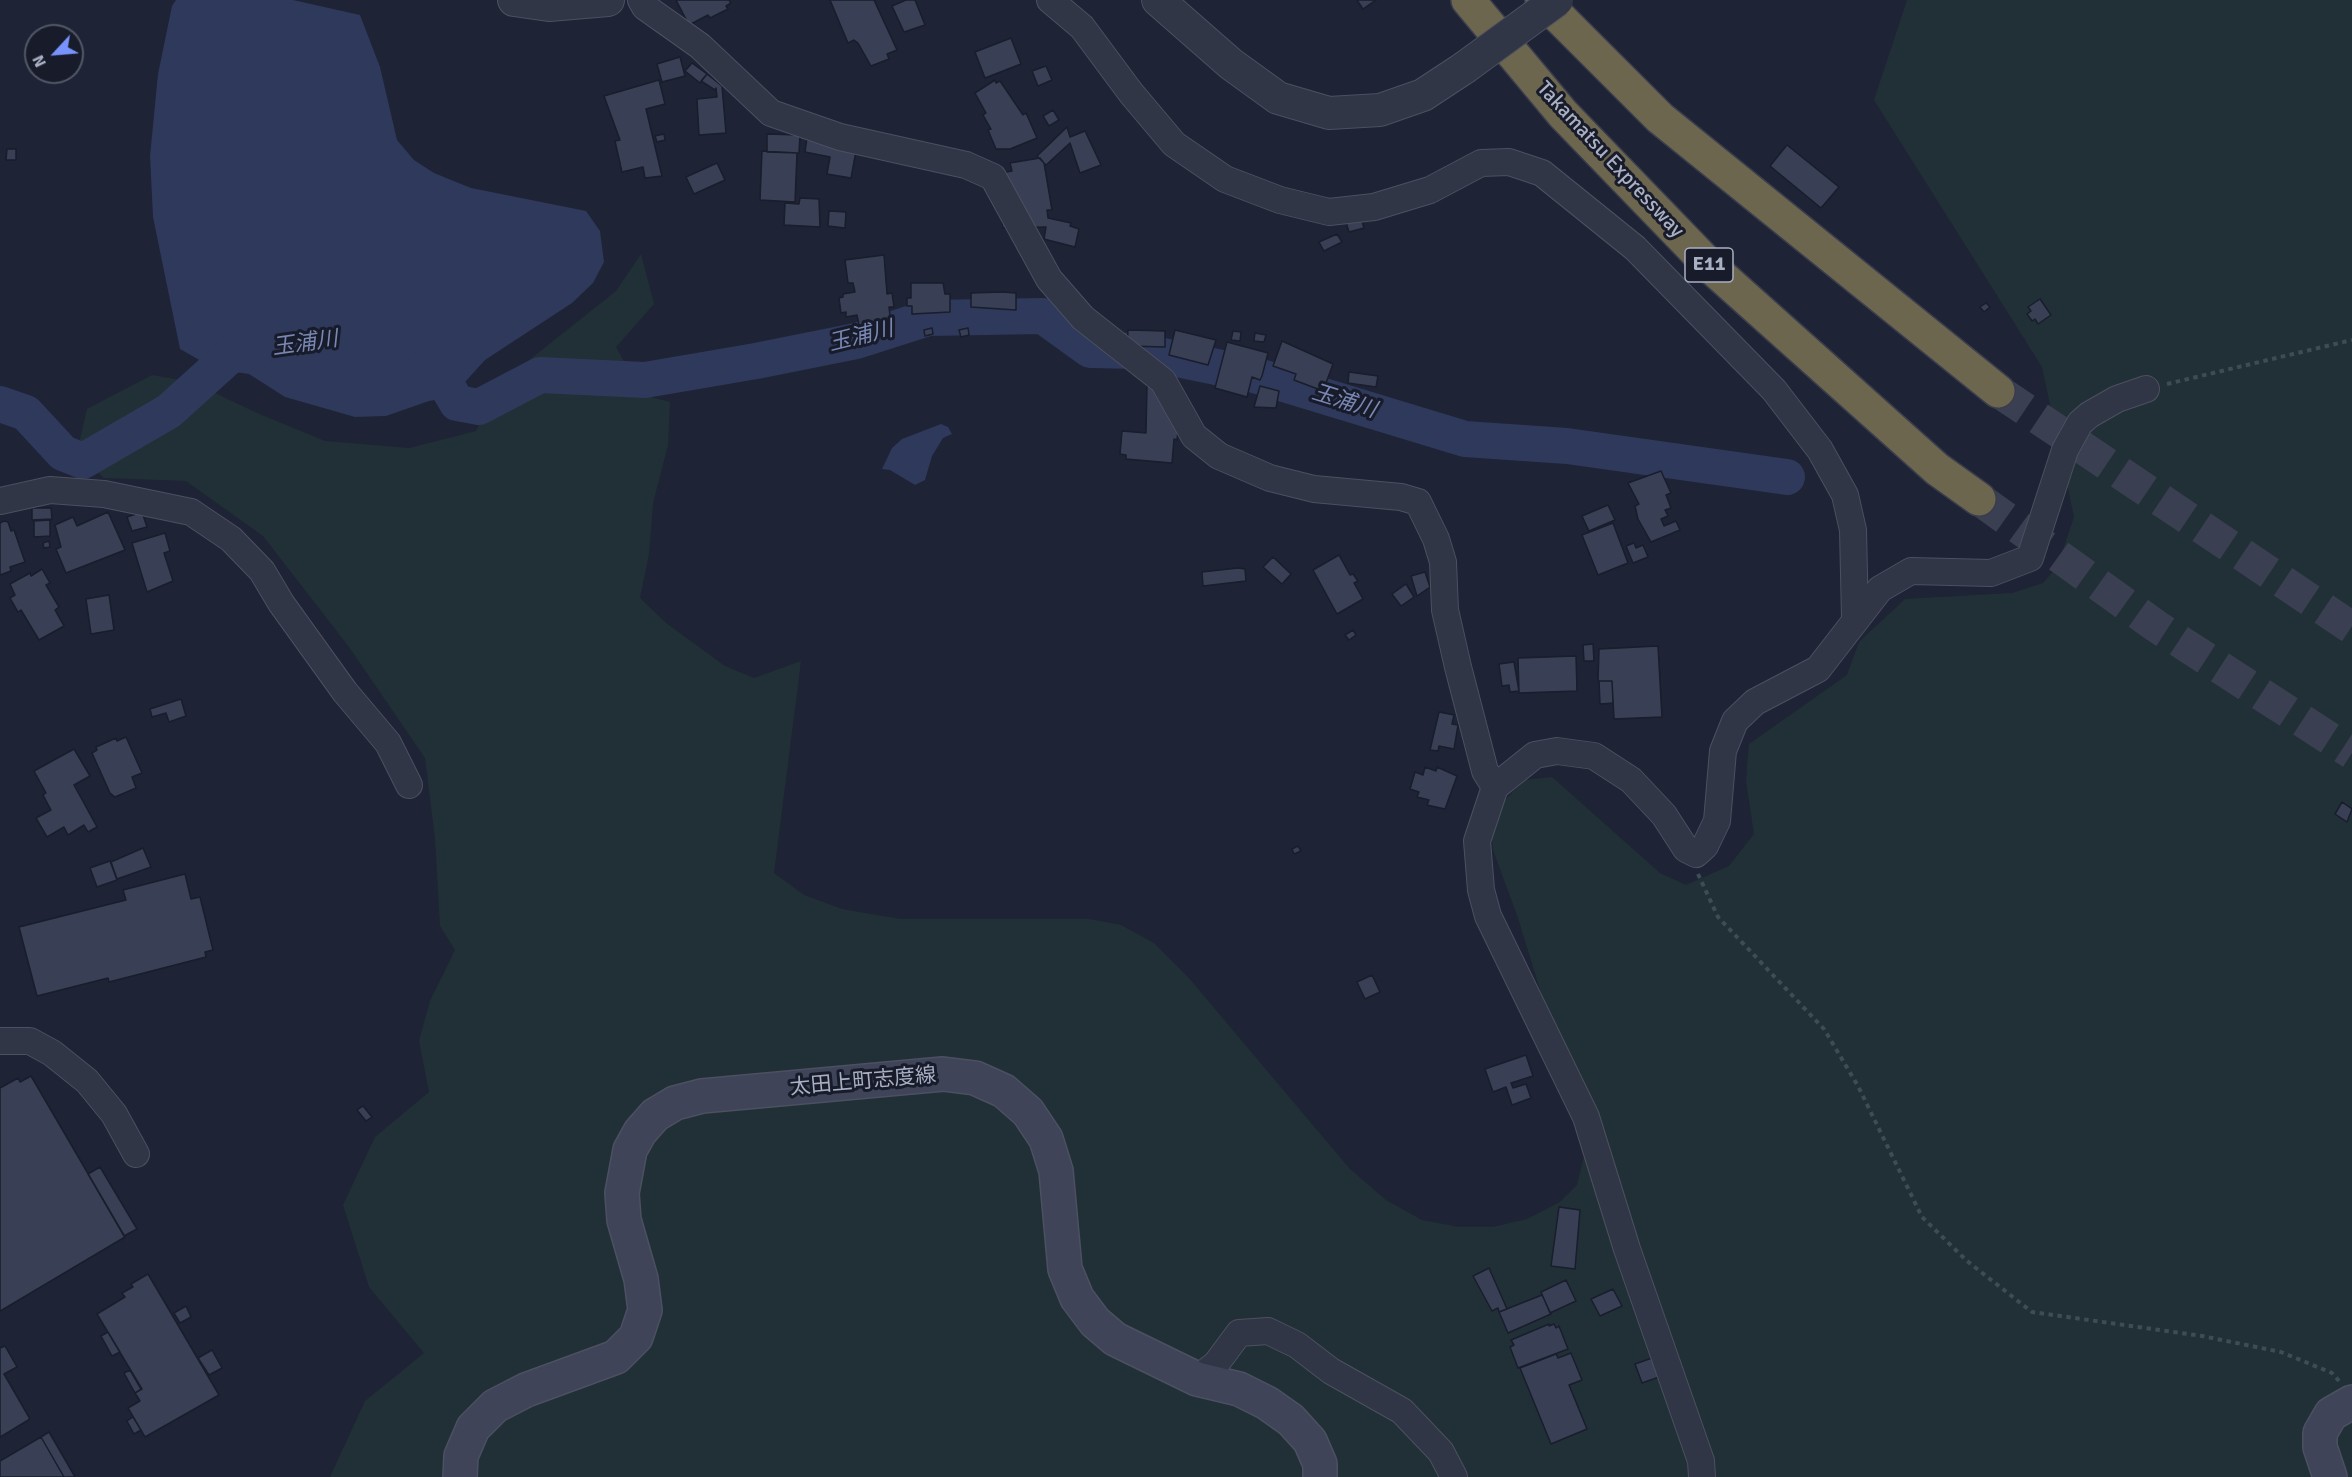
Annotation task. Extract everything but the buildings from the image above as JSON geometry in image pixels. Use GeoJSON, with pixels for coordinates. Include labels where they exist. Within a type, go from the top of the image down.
{"type":"FeatureCollection","features":[{"type":"Feature","properties":{"kind":"highway","name":"Takamatsu Expressway"},"geometry":{"type":"LineString","coordinates":[[1468,0],[1563,114],[1710,266],[1937,469],[1979,499]]}},
{"type":"Feature","properties":{"kind":"highway"},"geometry":{"type":"LineString","coordinates":[[1542,0],[1660,118],[1998,391]]}},
{"type":"Feature","properties":{"kind":"main road","name":"太田上町志度線"},"geometry":{"type":"LineString","coordinates":[[460,1477],[461,1456],[473,1428],[495,1406],[525,1390],[616,1357],[636,1337],[645,1310],[641,1279],[624,1220],[621,1193],[624,1169],[640,1131],[655,1115],[675,1103],[702,1096],[944,1074],[975,1078],[1004,1091],[1028,1112],[1046,1139],[1056,1170],[1065,1269],[1077,1298],[1095,1322],[1115,1339],[1197,1379],[1239,1389],[1267,1402],[1291,1420],[1310,1441],[1320,1464],[1320,1477]]}},
{"type":"Feature","properties":{"kind":"main road"},"geometry":{"type":"LineString","coordinates":[[2330,1477],[2320,1447],[2320,1433],[2331,1414],[2349,1394]]}},
{"type":"Feature","properties":{"kind":"street"},"geometry":{"type":"LineString","coordinates":[[514,0],[549,5],[608,0]]}},
{"type":"Feature","properties":{"kind":"street"},"geometry":{"type":"LineString","coordinates":[[641,0],[645,7],[700,46],[771,113],[840,137],[966,165],[993,177],[1049,279],[1083,318],[1163,381],[1194,436],[1219,456],[1270,478],[1314,489],[1401,497],[1418,502],[1436,539],[1443,562],[1445,610],[1458,667],[1485,771],[1495,787]]}},
{"type":"Feature","properties":{"kind":"street"},"geometry":{"type":"LineString","coordinates":[[1050,0],[1082,27],[1131,93],[1174,144],[1225,179],[1280,200],[1329,212],[1374,207],[1430,190],[1481,163],[1509,162],[1542,173],[1635,248],[1774,390],[1820,450],[1845,495],[1853,530],[1855,618]]}},
{"type":"Feature","properties":{"kind":"street"},"geometry":{"type":"LineString","coordinates":[[1158,0],[1231,64],[1278,98],[1329,113],[1380,110],[1423,95],[1557,0]]}},
{"type":"Feature","properties":{"kind":"street"},"geometry":{"type":"LineString","coordinates":[[1702,1477],[1701,1461],[1627,1249],[1586,1117],[1488,916],[1481,890],[1477,841],[1495,787],[1534,755],[1557,751],[1594,756],[1631,780],[1664,815],[1686,849],[1696,854],[1705,846],[1717,821],[1723,751],[1735,721],[1755,702],[1818,669],[1855,618],[1880,589],[1911,572],[1991,573],[2030,558],[2065,450],[2080,423],[2089,415],[2117,399],[2146,389]]}},
{"type":"Feature","properties":{"kind":"street"},"geometry":{"type":"LineString","coordinates":[[0,501],[50,490],[104,494],[191,512],[231,539],[262,571],[281,603],[345,692],[388,743],[409,786]]}},
{"type":"Feature","properties":{"kind":"street"},"geometry":{"type":"LineString","coordinates":[[0,1041],[30,1041],[52,1053],[87,1081],[114,1114],[136,1154]]}},
{"type":"Feature","properties":{"kind":"street"},"geometry":{"type":"LineString","coordinates":[[1197,1379],[1216,1364],[1239,1333],[1268,1331],[1297,1345],[1331,1371],[1402,1412],[1441,1452],[1454,1477]]}},
{"type":"Feature","properties":{"kind":"path"},"geometry":{"type":"LineString","coordinates":[[2146,389],[2352,340]]}},
{"type":"Feature","properties":{"kind":"path"},"geometry":{"type":"LineString","coordinates":[[1686,849],[1718,917],[1824,1029],[1858,1086],[1922,1217],[1967,1261],[2032,1312],[2202,1336],[2281,1352],[2332,1373],[2349,1394]]}},
{"type":"Feature","properties":{"kind":"shaded area"},"geometry":{"type":"Polygon","coordinates":[[[1907,0],[2352,0],[2352,1477],[330,1477],[365,1401],[424,1353],[369,1287],[343,1205],[375,1137],[429,1092],[419,1041],[430,1001],[455,950],[440,926],[435,838],[425,758],[349,647],[263,536],[186,481],[104,478],[77,452],[87,409],[152,375],[192,382],[257,413],[325,441],[409,448],[476,431],[499,384],[616,291],[641,254],[654,304],[616,347],[643,395],[670,402],[668,445],[653,503],[649,554],[640,598],[666,623],[725,666],[754,678],[801,661],[774,873],[804,895],[842,909],[900,919],[1089,919],[1121,925],[1154,943],[1188,977],[1349,1168],[1386,1200],[1422,1220],[1459,1227],[1493,1227],[1527,1219],[1560,1202],[1577,1185],[1584,1156],[1581,1124],[1518,918],[1493,850],[1491,830],[1504,801],[1525,780],[1552,777],[1660,873],[1686,885],[1729,866],[1754,834],[1746,781],[1749,744],[1847,675],[1859,642],[1905,599],[2012,593],[2043,583],[2057,567],[2074,517],[2042,367],[1874,100],[1907,0]]]}},
{"type":"Feature","properties":{"kind":"water"},"geometry":{"type":"Polygon","coordinates":[[[176,0],[293,0],[360,15],[380,67],[397,140],[414,160],[434,173],[471,188],[586,211],[600,231],[604,262],[593,283],[572,303],[485,360],[465,382],[457,403],[441,399],[429,401],[386,416],[355,417],[285,397],[249,374],[215,369],[180,349],[153,217],[150,156],[158,74],[172,6],[176,0]]]}},
{"type":"Feature","properties":{"kind":"water"},"geometry":{"type":"Polygon","coordinates":[[[941,424],[948,427],[952,434],[943,438],[932,456],[925,480],[915,485],[890,470],[882,469],[892,448],[902,439],[941,424]]]}},
{"type":"Feature","properties":{"kind":"waterway","name":"玉浦川"},"geometry":{"type":"LineString","coordinates":[[427,366],[437,369],[457,403],[479,407],[540,375],[645,380],[856,341],[928,318],[1043,316],[1090,350],[1138,351],[1251,374],[1465,439],[1567,446],[1787,477]]}},
{"type":"Feature","properties":{"kind":"waterway","name":"玉浦川"},"geometry":{"type":"LineString","coordinates":[[0,404],[26,413],[63,453],[83,461],[169,411],[231,355],[257,351]]}},
{"type":"Feature","properties":{"kind":"tunnel"},"geometry":{"type":"LineString","coordinates":[[1998,391],[2352,628]]}},
{"type":"Feature","properties":{"kind":"tunnel"},"geometry":{"type":"LineString","coordinates":[[1979,499],[2156,626],[2352,753]]}}]}
